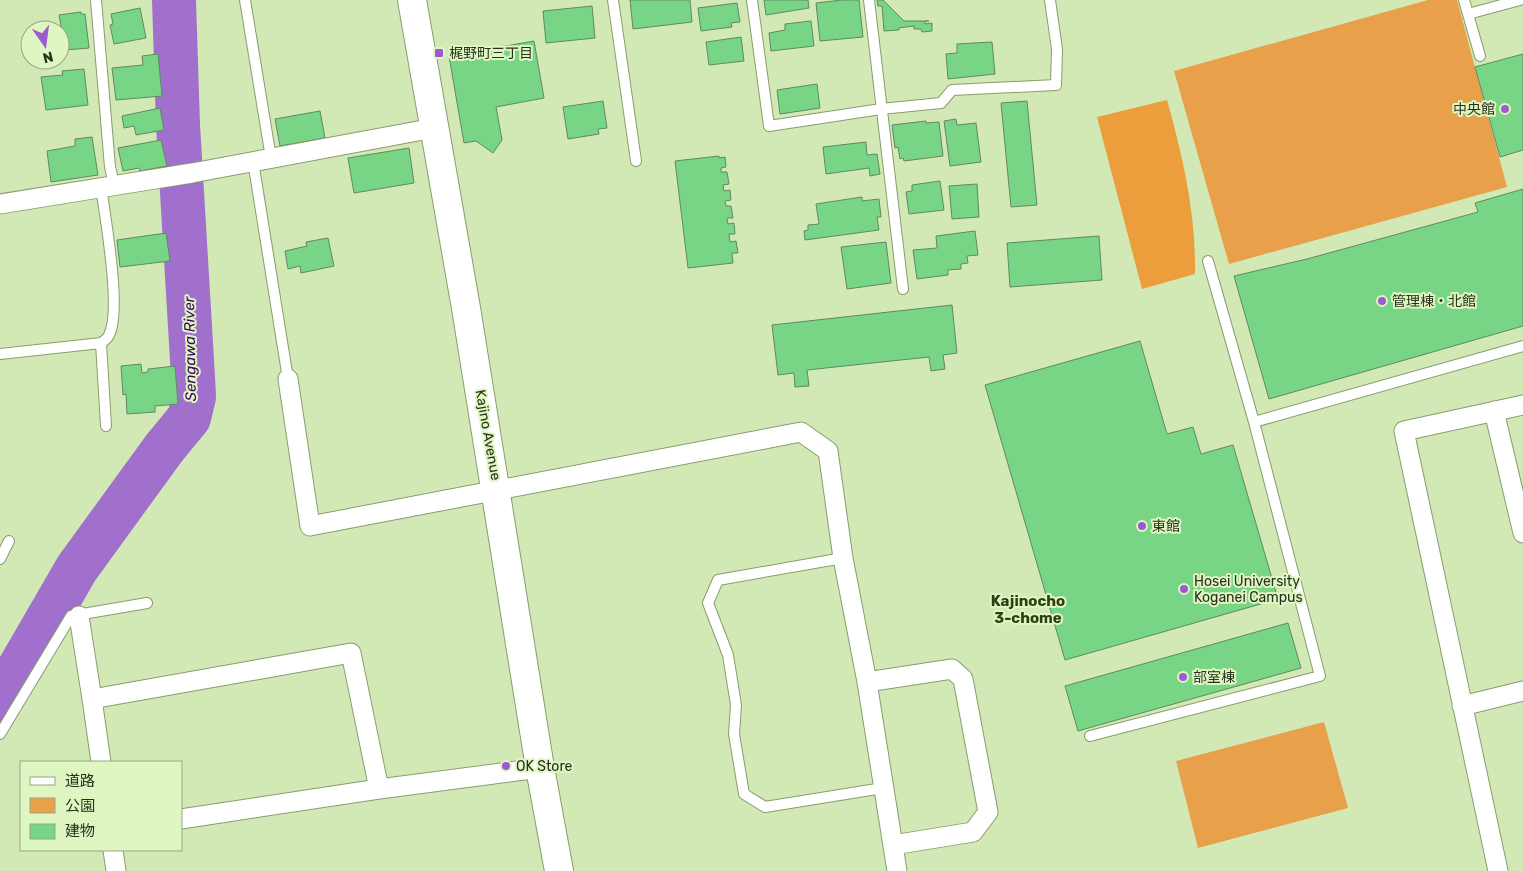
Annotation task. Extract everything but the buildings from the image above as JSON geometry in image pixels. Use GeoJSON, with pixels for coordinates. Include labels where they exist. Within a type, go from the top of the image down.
{"type":"FeatureCollection","features":[{"type":"Feature","properties":{"kind":"street","name":"Kajino Avenue"},"geometry":{"type":"LineString","coordinates":[[412,0],[497,489],[540,768],[559,871]]}},
{"type":"Feature","properties":{"kind":"street"},"geometry":{"type":"LineString","coordinates":[[0,204],[108,185],[192,173],[434,128]]}},
{"type":"Feature","properties":{"kind":"street"},"geometry":{"type":"LineString","coordinates":[[288,379],[310,526],[801,432],[828,451],[843,558],[867,682],[897,871]]}},
{"type":"Feature","properties":{"kind":"street"},"geometry":{"type":"LineString","coordinates":[[1498,871],[1404,431],[1523,405]]}},
{"type":"Feature","properties":{"kind":"street"},"geometry":{"type":"LineString","coordinates":[[1494,411],[1523,533]]}},
{"type":"Feature","properties":{"kind":"street"},"geometry":{"type":"LineString","coordinates":[[79,616],[101,761]]}},
{"type":"Feature","properties":{"kind":"street"},"geometry":{"type":"LineString","coordinates":[[92,698],[351,653],[379,789]]}},
{"type":"Feature","properties":{"kind":"street"},"geometry":{"type":"LineString","coordinates":[[867,682],[952,669],[963,679],[988,812],[973,832],[893,844]]}},
{"type":"Feature","properties":{"kind":"street"},"geometry":{"type":"LineString","coordinates":[[1462,706],[1523,691]]}},
{"type":"Feature","properties":{"kind":"street"},"geometry":{"type":"LineString","coordinates":[[182,819],[379,789],[540,768]]}},
{"type":"Feature","properties":{"kind":"street"},"geometry":{"type":"LineString","coordinates":[[113,851],[116,871]]}},
{"type":"Feature","properties":{"kind":"lane"},"geometry":{"type":"LineString","coordinates":[[0,354],[101,343],[109,335],[113,319],[108,185],[110,166],[96,0]]}},
{"type":"Feature","properties":{"kind":"lane"},"geometry":{"type":"LineString","coordinates":[[245,0],[288,379]]}},
{"type":"Feature","properties":{"kind":"lane"},"geometry":{"type":"LineString","coordinates":[[614,0],[636,161]]}},
{"type":"Feature","properties":{"kind":"lane"},"geometry":{"type":"LineString","coordinates":[[752,0],[769,126],[881,109],[941,103],[952,90],[1056,85],[1057,50],[1050,0]]}},
{"type":"Feature","properties":{"kind":"lane"},"geometry":{"type":"LineString","coordinates":[[869,0],[903,289]]}},
{"type":"Feature","properties":{"kind":"lane"},"geometry":{"type":"LineString","coordinates":[[1464,0],[1480,56]]}},
{"type":"Feature","properties":{"kind":"lane"},"geometry":{"type":"LineString","coordinates":[[1468,14],[1520,0]]}},
{"type":"Feature","properties":{"kind":"lane"},"geometry":{"type":"LineString","coordinates":[[1090,736],[1320,676],[1254,422],[1208,261]]}},
{"type":"Feature","properties":{"kind":"lane"},"geometry":{"type":"LineString","coordinates":[[101,343],[106,426]]}},
{"type":"Feature","properties":{"kind":"lane"},"geometry":{"type":"LineString","coordinates":[[1254,422],[1523,346]]}},
{"type":"Feature","properties":{"kind":"lane"},"geometry":{"type":"LineString","coordinates":[[1,555],[9,541]]}},
{"type":"Feature","properties":{"kind":"lane"},"geometry":{"type":"LineString","coordinates":[[843,558],[718,580],[708,603],[728,656],[736,705],[734,734],[744,794],[765,808],[883,788]]}},
{"type":"Feature","properties":{"kind":"lane"},"geometry":{"type":"LineString","coordinates":[[0,734],[71,616],[147,603]]}},
{"type":"Feature","properties":{"kind":"green space"},"geometry":{"type":"Polygon","coordinates":[[[1428,0],[1457,0],[1507,187],[1229,264],[1174,71],[1428,0]]]}},
{"type":"Feature","properties":{"kind":"green space"},"geometry":{"type":"Polygon","coordinates":[[[1324,722],[1348,808],[1198,848],[1176,761],[1324,722]]]}},
{"type":"Feature","properties":{"kind":"shaded area"},"geometry":{"type":"Polygon","coordinates":[[[1167,100],[1191,208],[1195,274],[1142,289],[1097,117],[1167,100]]]}},
{"type":"Feature","properties":{"kind":"waterway","name":"Sengawa River"},"geometry":{"type":"LineString","coordinates":[[0,701],[77,568],[165,447],[189,418],[194,397],[178,125],[174,0]]}},
{"type":"Feature","properties":{"kind":"place","name":"梶野町三丁目"},"geometry":{"type":"Point","coordinates":[439,53]}},
{"type":"Feature","properties":{"kind":"place","name":"中央館"},"geometry":{"type":"Point","coordinates":[1505,109]}},
{"type":"Feature","properties":{"kind":"place","name":"管理棟・北館"},"geometry":{"type":"Point","coordinates":[1382,301]}},
{"type":"Feature","properties":{"kind":"place","name":"東館"},"geometry":{"type":"Point","coordinates":[1142,526]}},
{"type":"Feature","properties":{"kind":"place","name":"Hosei University Koganei Campus"},"geometry":{"type":"Point","coordinates":[1184,589]}},
{"type":"Feature","properties":{"kind":"place","name":"部室棟"},"geometry":{"type":"Point","coordinates":[1183,677]}},
{"type":"Feature","properties":{"kind":"place","name":"OK Store"},"geometry":{"type":"Point","coordinates":[506,766]}},
{"type":"Feature","properties":{"kind":"district","name":"Kajinocho 3-chome"},"geometry":{"type":"Point","coordinates":[1028,610]}}]}
